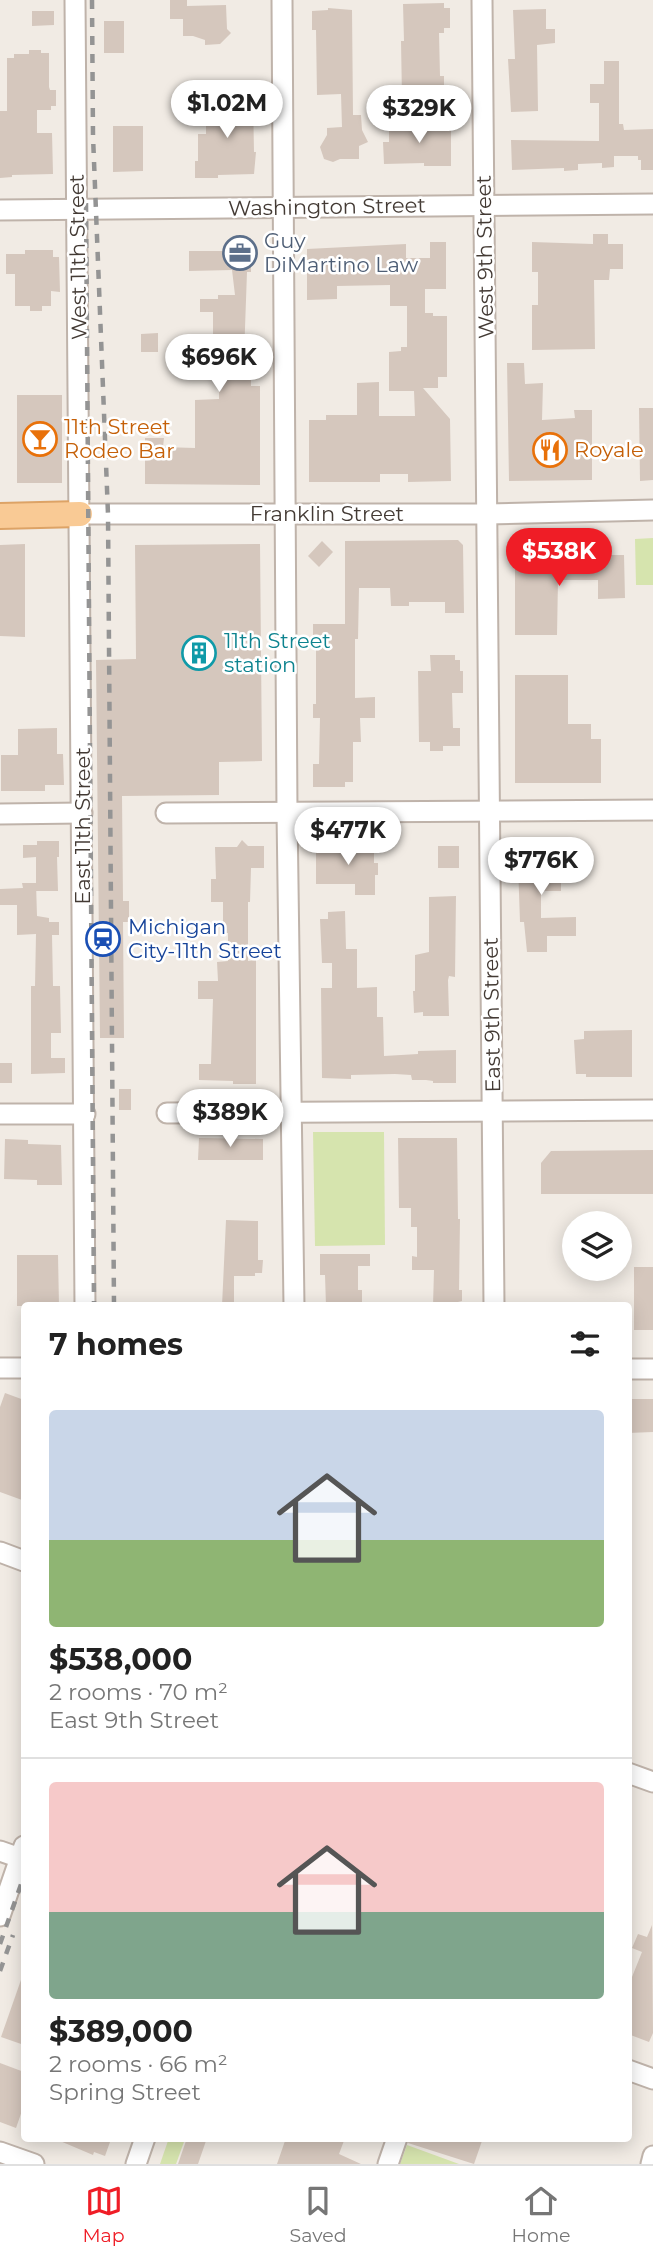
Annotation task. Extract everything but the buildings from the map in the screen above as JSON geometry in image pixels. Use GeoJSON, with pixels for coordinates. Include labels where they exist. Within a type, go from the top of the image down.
{"type":"FeatureCollection","features":[{"type":"Feature","properties":{"kind":"main road","name":"Franklin Street"},"geometry":{"type":"LineString","coordinates":[[0,516],[80,514]]}},
{"type":"Feature","properties":{"kind":"street","name":"West 11th Street"},"geometry":{"type":"LineString","coordinates":[[75,0],[80,514]]}},
{"type":"Feature","properties":{"kind":"street"},"geometry":{"type":"LineString","coordinates":[[282,0],[287,813],[294,1302]]}},
{"type":"Feature","properties":{"kind":"street","name":"West 9th Street"},"geometry":{"type":"LineString","coordinates":[[482,0],[488,514]]}},
{"type":"Feature","properties":{"kind":"street","name":"Washington Street"},"geometry":{"type":"LineString","coordinates":[[0,210],[653,204]]}},
{"type":"Feature","properties":{"kind":"street","name":"Franklin Street"},"geometry":{"type":"LineString","coordinates":[[80,514],[488,514],[653,510]]}},
{"type":"Feature","properties":{"kind":"street","name":"East 11th Street"},"geometry":{"type":"LineString","coordinates":[[80,514],[85,1302]]}},
{"type":"Feature","properties":{"kind":"street","name":"East 9th Street"},"geometry":{"type":"LineString","coordinates":[[488,514],[494,1302]]}},
{"type":"Feature","properties":{"kind":"street"},"geometry":{"type":"LineString","coordinates":[[166,813],[653,810]]}},
{"type":"Feature","properties":{"kind":"street"},"geometry":{"type":"LineString","coordinates":[[0,814],[82,813]]}},
{"type":"Feature","properties":{"kind":"street"},"geometry":{"type":"LineString","coordinates":[[167,1113],[653,1110]]}},
{"type":"Feature","properties":{"kind":"street"},"geometry":{"type":"LineString","coordinates":[[0,1114],[85,1114]]}},
{"type":"Feature","properties":{"kind":"street"},"geometry":{"type":"LineString","coordinates":[[0,1368],[21,1368]]}},
{"type":"Feature","properties":{"kind":"street"},"geometry":{"type":"LineString","coordinates":[[632,1369],[653,1368]]}},
{"type":"Feature","properties":{"kind":"street"},"geometry":{"type":"LineString","coordinates":[[0,1552],[21,1560]]}},
{"type":"Feature","properties":{"kind":"street"},"geometry":{"type":"LineString","coordinates":[[632,1774],[653,1782]]}},
{"type":"Feature","properties":{"kind":"street"},"geometry":{"type":"LineString","coordinates":[[0,1851],[21,1852]]}},
{"type":"Feature","properties":{"kind":"street"},"geometry":{"type":"LineString","coordinates":[[0,1916],[21,1855]]}},
{"type":"Feature","properties":{"kind":"street"},"geometry":{"type":"LineString","coordinates":[[632,2071],[653,2079]]}},
{"type":"Feature","properties":{"kind":"street"},"geometry":{"type":"LineString","coordinates":[[136,2164],[144,2142]]}},
{"type":"Feature","properties":{"kind":"street"},"geometry":{"type":"LineString","coordinates":[[388,2164],[396,2142]]}},
{"type":"Feature","properties":{"kind":"street"},"geometry":{"type":"LineString","coordinates":[[0,2152],[34,2164]]}},
{"type":"Feature","properties":{"kind":"street"},"geometry":{"type":"LineString","coordinates":[[651,2164],[653,2156]]}},
{"type":"Feature","properties":{"kind":"green space"},"geometry":{"type":"Polygon","coordinates":[[[653,538],[653,585],[636,585],[635,539],[653,538]]]}},
{"type":"Feature","properties":{"kind":"green space"},"geometry":{"type":"Polygon","coordinates":[[[313,1132],[384,1132],[385,1245],[315,1246],[313,1132]]]}},
{"type":"Feature","properties":{"kind":"green space"},"geometry":{"type":"Polygon","coordinates":[[[168,2142],[184,2142],[176,2164],[160,2164],[168,2142]]]}},
{"type":"Feature","properties":{"kind":"green space"},"geometry":{"type":"Polygon","coordinates":[[[407,2145],[459,2164],[400,2164],[407,2145]]]}},
{"type":"Feature","properties":{"kind":"railway"},"geometry":{"type":"LineString","coordinates":[[92,0],[93,136],[108,514],[114,1302]]}},
{"type":"Feature","properties":{"kind":"railway"},"geometry":{"type":"LineString","coordinates":[[86,203],[94,1302]]}},
{"type":"Feature","properties":{"kind":"railway"},"geometry":{"type":"LineString","coordinates":[[0,1944],[21,1884]]}},
{"type":"Feature","properties":{"kind":"railway"},"geometry":{"type":"LineString","coordinates":[[0,1971],[13,1935]]}},
{"type":"Feature","properties":{"kind":"place","name":"Guy DiMartino Law"},"geometry":{"type":"Point","coordinates":[240,253]}},
{"type":"Feature","properties":{"kind":"place","name":"11th Street Rodeo Bar"},"geometry":{"type":"Point","coordinates":[40,439]}},
{"type":"Feature","properties":{"kind":"place","name":"Royale"},"geometry":{"type":"Point","coordinates":[550,450]}},
{"type":"Feature","properties":{"kind":"place","name":"11th Street station"},"geometry":{"type":"Point","coordinates":[199,653]}},
{"type":"Feature","properties":{"kind":"place","name":"Michigan City-11th Street"},"geometry":{"type":"Point","coordinates":[103,939]}}]}
